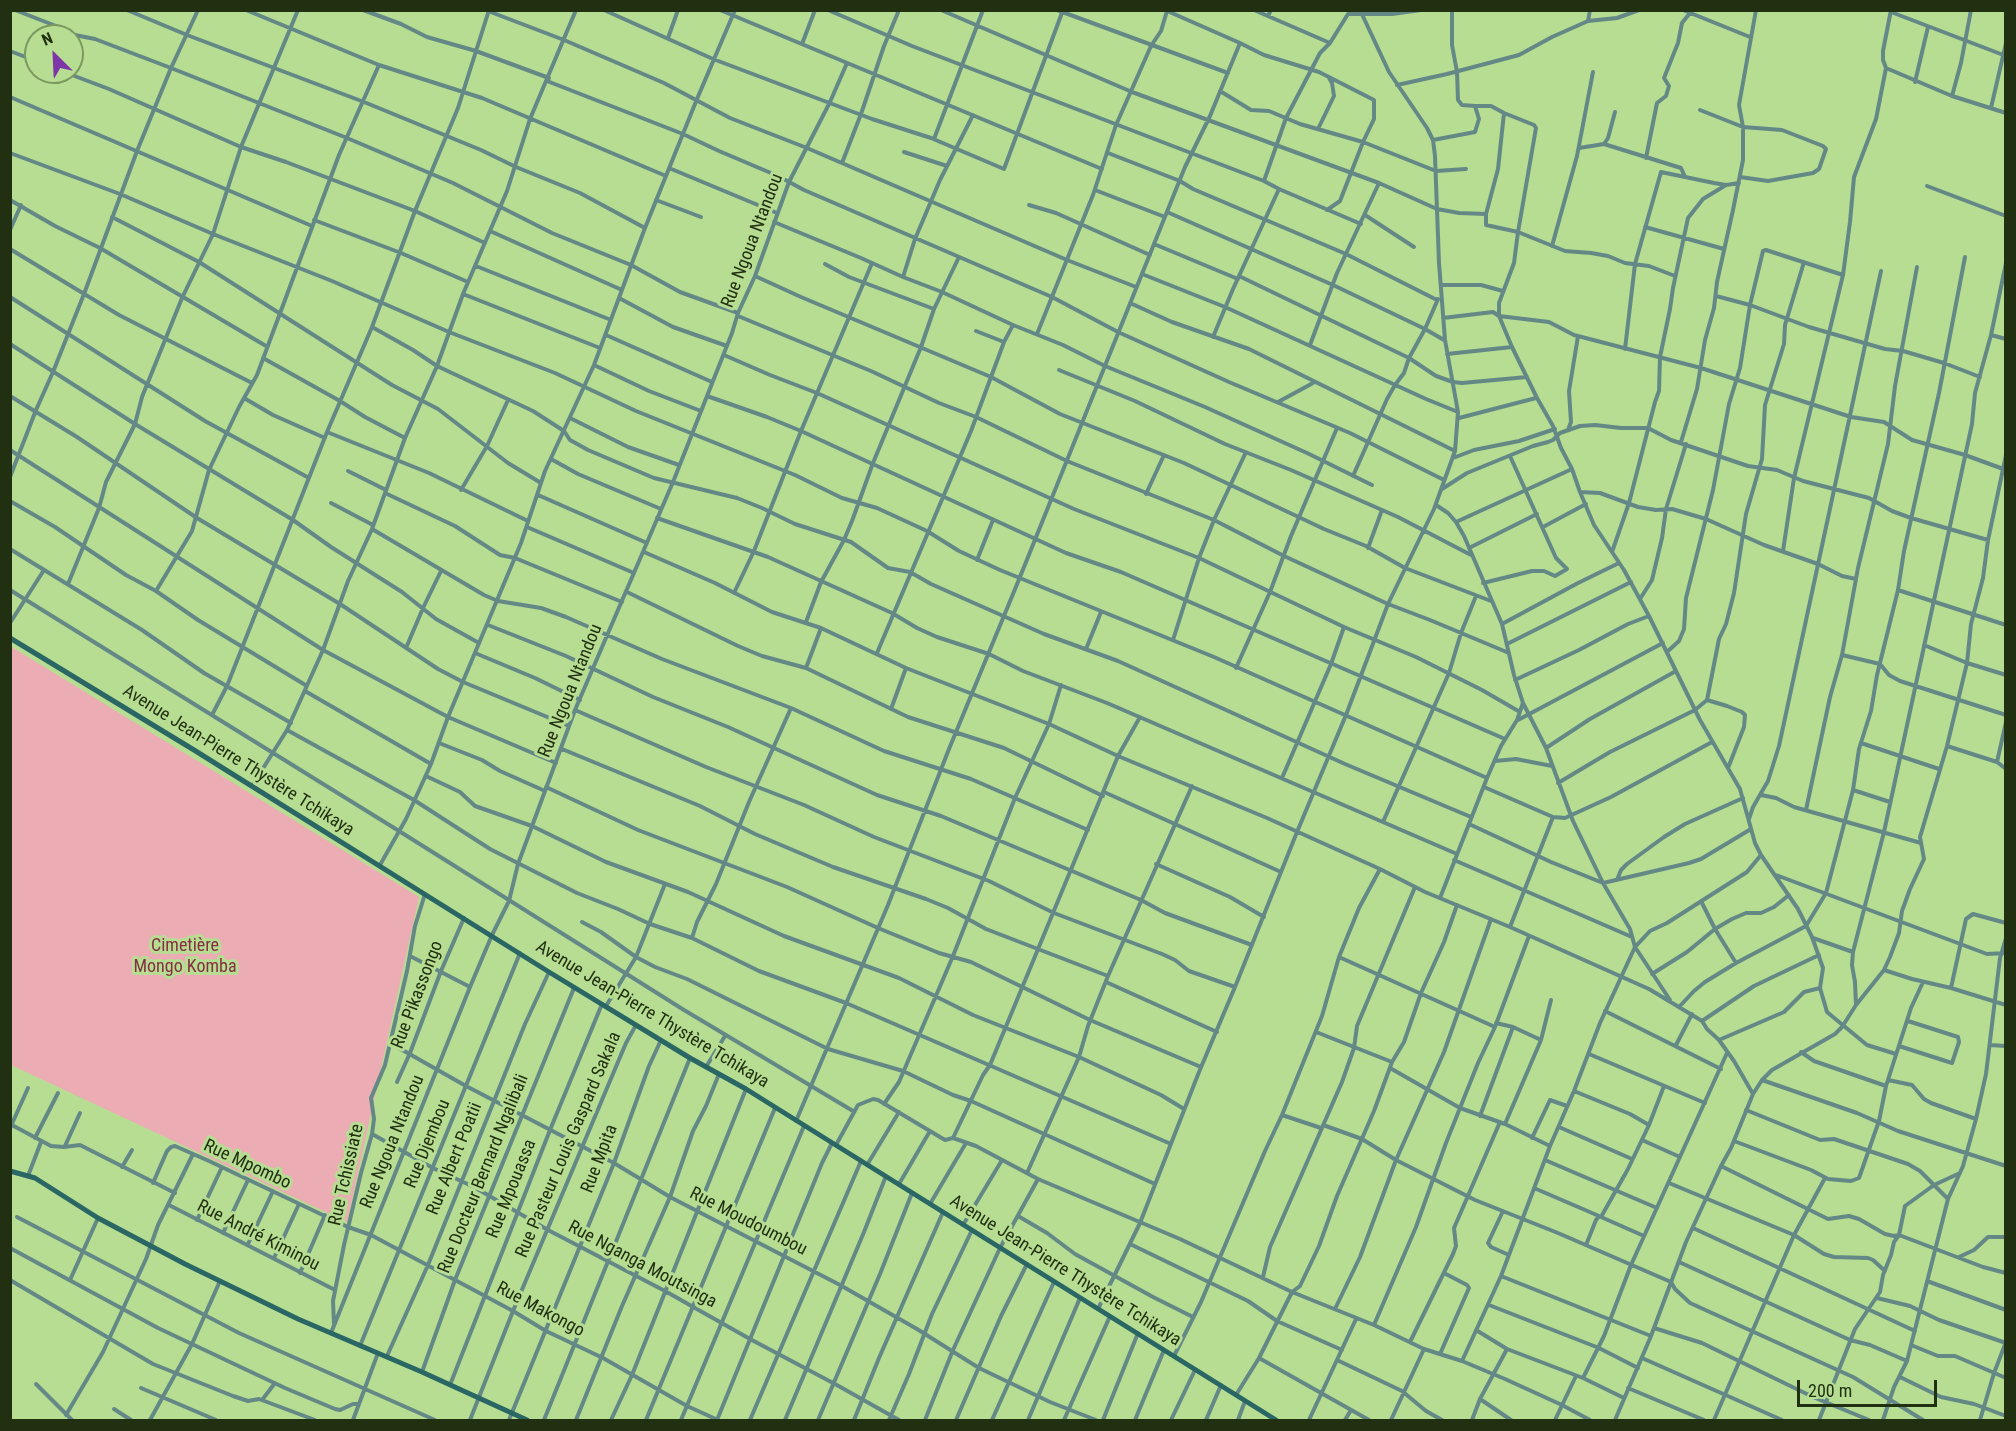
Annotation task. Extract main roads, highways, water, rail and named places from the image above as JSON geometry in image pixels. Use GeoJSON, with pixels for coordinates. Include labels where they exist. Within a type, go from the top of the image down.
{"type":"FeatureCollection","features":[{"type":"Feature","properties":{"kind":"park label","name":"Cimetière Mongo Komba"},"geometry":{"type":"Point","coordinates":[185,956]}}]}
